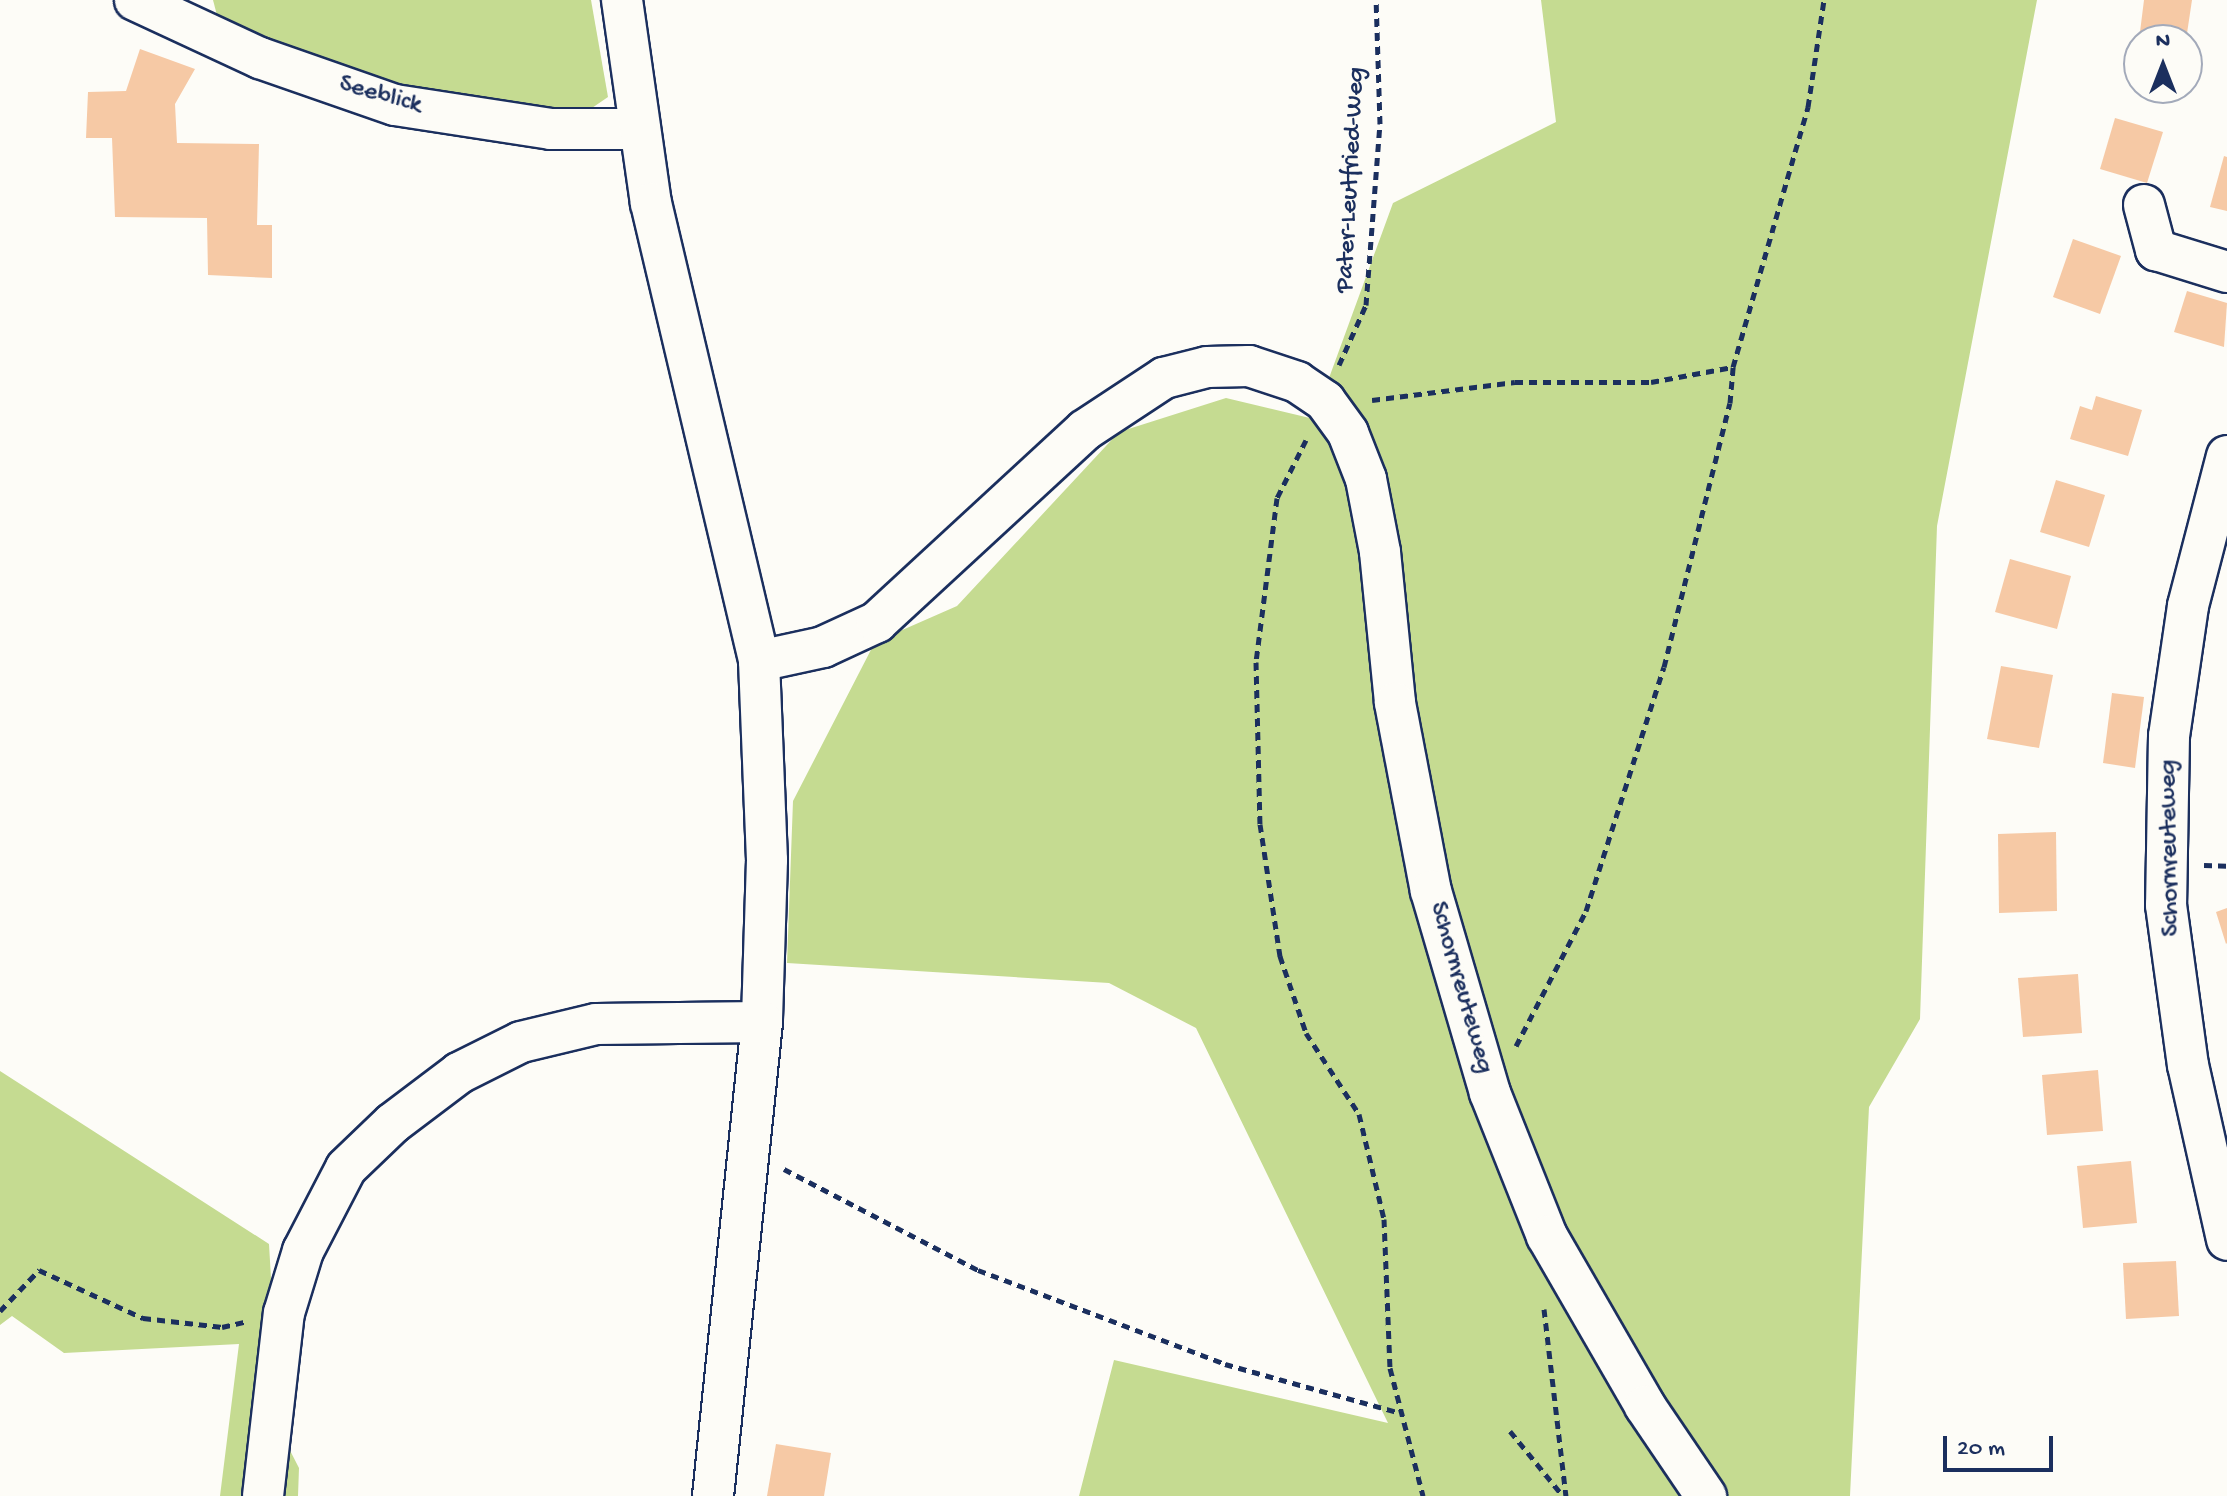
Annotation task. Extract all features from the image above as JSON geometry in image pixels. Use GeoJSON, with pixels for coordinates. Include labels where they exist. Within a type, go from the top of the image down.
{"type":"FeatureCollection","features":[{"type":"Feature","properties":{"kind":"street","name":"Seeblick"},"geometry":{"type":"LineString","coordinates":[[135,0],[260,58],[395,105],[551,129],[640,129]]}},
{"type":"Feature","properties":{"kind":"street"},"geometry":{"type":"LineString","coordinates":[[622,0],[651,203],[759,661],[767,860],[762,1022],[713,1496]]}},
{"type":"Feature","properties":{"kind":"street"},"geometry":{"type":"LineString","coordinates":[[2144,205],[2156,250],[2227,272]]}},
{"type":"Feature","properties":{"kind":"street"},"geometry":{"type":"LineString","coordinates":[[759,661],[823,647],[877,622],[1085,430],[1164,378],[1207,367],[1249,366],[1297,382],[1325,401]]}},
{"type":"Feature","properties":{"kind":"street","name":"Schornreuteweg"},"geometry":{"type":"LineString","coordinates":[[1325,401],[1348,433],[1366,479],[1380,552],[1395,703],[1431,891],[1490,1093],[1547,1236],[1645,1406],[1706,1496]]}},
{"type":"Feature","properties":{"kind":"street","name":"Schornreuteweg"},"geometry":{"type":"LineString","coordinates":[[2227,456],[2188,606],[2169,736],[2166,905],[2188,1065],[2227,1240]]}},
{"type":"Feature","properties":{"kind":"street"},"geometry":{"type":"LineString","coordinates":[[263,1496],[284,1313],[303,1251],[346,1168],[393,1123],[459,1073],[521,1042],[596,1024],[762,1022]]}},
{"type":"Feature","properties":{"kind":"path","name":"Pater-Leutfried-Weg"},"geometry":{"type":"LineString","coordinates":[[1376,0],[1380,124],[1366,305],[1325,401],[1277,498],[1256,662],[1260,824],[1280,956],[1306,1033],[1359,1114],[1384,1219],[1390,1368],[1423,1496]]}},
{"type":"Feature","properties":{"kind":"path"},"geometry":{"type":"LineString","coordinates":[[1490,1093],[1586,911],[1664,667],[1730,403],[1733,367],[1808,107],[1824,0]]}},
{"type":"Feature","properties":{"kind":"path"},"geometry":{"type":"LineString","coordinates":[[1348,433],[1370,401],[1515,382],[1651,382],[1733,367]]}},
{"type":"Feature","properties":{"kind":"path"},"geometry":{"type":"LineString","coordinates":[[750,1151],[978,1270],[1225,1364],[1402,1414]]}},
{"type":"Feature","properties":{"kind":"path"},"geometry":{"type":"LineString","coordinates":[[0,1311],[39,1270],[143,1318],[222,1327],[284,1313]]}},
{"type":"Feature","properties":{"kind":"path"},"geometry":{"type":"LineString","coordinates":[[1545,1296],[1564,1496]]}},
{"type":"Feature","properties":{"kind":"path"},"geometry":{"type":"LineString","coordinates":[[1510,1431],[1564,1496]]}},
{"type":"Feature","properties":{"kind":"green space"},"geometry":{"type":"Polygon","coordinates":[[[213,0],[591,0],[608,97],[570,123],[431,104],[219,23],[213,0]]]}},
{"type":"Feature","properties":{"kind":"green space"},"geometry":{"type":"Polygon","coordinates":[[[1541,0],[2037,0],[1937,526],[1920,1019],[1869,1107],[1850,1496],[1079,1496],[1114,1360],[1388,1423],[1196,1028],[1109,983],[787,963],[793,801],[875,642],[957,606],[1119,432],[1226,398],[1314,419],[1393,203],[1556,122],[1541,0]]]}},
{"type":"Feature","properties":{"kind":"green space"},"geometry":{"type":"Polygon","coordinates":[[[0,1071],[269,1244],[280,1431],[299,1468],[298,1496],[220,1496],[239,1344],[64,1353],[12,1316],[0,1325],[0,1071]]]}},
{"type":"Feature","properties":{"kind":"building"},"geometry":{"type":"Polygon","coordinates":[[[2144,0],[2192,0],[2188,24],[2141,24],[2144,0]]]}},
{"type":"Feature","properties":{"kind":"building"},"geometry":{"type":"Polygon","coordinates":[[[140,49],[195,69],[175,104],[177,143],[259,144],[257,225],[272,225],[272,278],[208,275],[207,218],[115,217],[112,138],[86,138],[88,92],[126,91],[140,49]]]}},
{"type":"Feature","properties":{"kind":"building"},"geometry":{"type":"Polygon","coordinates":[[[2115,118],[2163,132],[2147,183],[2100,169],[2115,118]]]}},
{"type":"Feature","properties":{"kind":"building"},"geometry":{"type":"Polygon","coordinates":[[[2224,156],[2227,157],[2227,211],[2210,207],[2224,156]]]}},
{"type":"Feature","properties":{"kind":"building"},"geometry":{"type":"Polygon","coordinates":[[[2073,239],[2121,256],[2100,314],[2053,297],[2073,239]]]}},
{"type":"Feature","properties":{"kind":"building"},"geometry":{"type":"Polygon","coordinates":[[[2187,291],[2227,303],[2224,347],[2174,332],[2187,291]]]}},
{"type":"Feature","properties":{"kind":"building"},"geometry":{"type":"Polygon","coordinates":[[[2096,396],[2142,410],[2128,456],[2070,439],[2080,406],[2092,410],[2096,396]]]}},
{"type":"Feature","properties":{"kind":"building"},"geometry":{"type":"Polygon","coordinates":[[[2056,480],[2105,495],[2089,547],[2040,532],[2056,480]]]}},
{"type":"Feature","properties":{"kind":"building"},"geometry":{"type":"Polygon","coordinates":[[[2010,559],[2071,576],[2057,629],[1995,612],[2010,559]]]}},
{"type":"Feature","properties":{"kind":"building"},"geometry":{"type":"Polygon","coordinates":[[[2001,666],[2053,675],[2039,748],[1987,739],[2001,666]]]}},
{"type":"Feature","properties":{"kind":"building"},"geometry":{"type":"Polygon","coordinates":[[[2112,693],[2144,697],[2135,768],[2103,763],[2112,693]]]}},
{"type":"Feature","properties":{"kind":"building"},"geometry":{"type":"Polygon","coordinates":[[[2056,832],[2057,911],[1999,913],[1998,834],[2056,832]]]}},
{"type":"Feature","properties":{"kind":"building"},"geometry":{"type":"Polygon","coordinates":[[[2227,908],[2227,943],[2226,944],[2216,912],[2227,908]]]}},
{"type":"Feature","properties":{"kind":"building"},"geometry":{"type":"Polygon","coordinates":[[[2078,974],[2082,1033],[2023,1037],[2018,978],[2078,974]]]}},
{"type":"Feature","properties":{"kind":"building"},"geometry":{"type":"Polygon","coordinates":[[[2098,1070],[2103,1131],[2047,1135],[2042,1075],[2098,1070]]]}},
{"type":"Feature","properties":{"kind":"building"},"geometry":{"type":"Polygon","coordinates":[[[2131,1161],[2137,1223],[2083,1228],[2077,1166],[2131,1161]]]}},
{"type":"Feature","properties":{"kind":"building"},"geometry":{"type":"Polygon","coordinates":[[[2176,1261],[2179,1316],[2126,1319],[2123,1263],[2176,1261]]]}},
{"type":"Feature","properties":{"kind":"building"},"geometry":{"type":"Polygon","coordinates":[[[776,1444],[831,1453],[824,1496],[767,1496],[776,1444]]]}}]}
